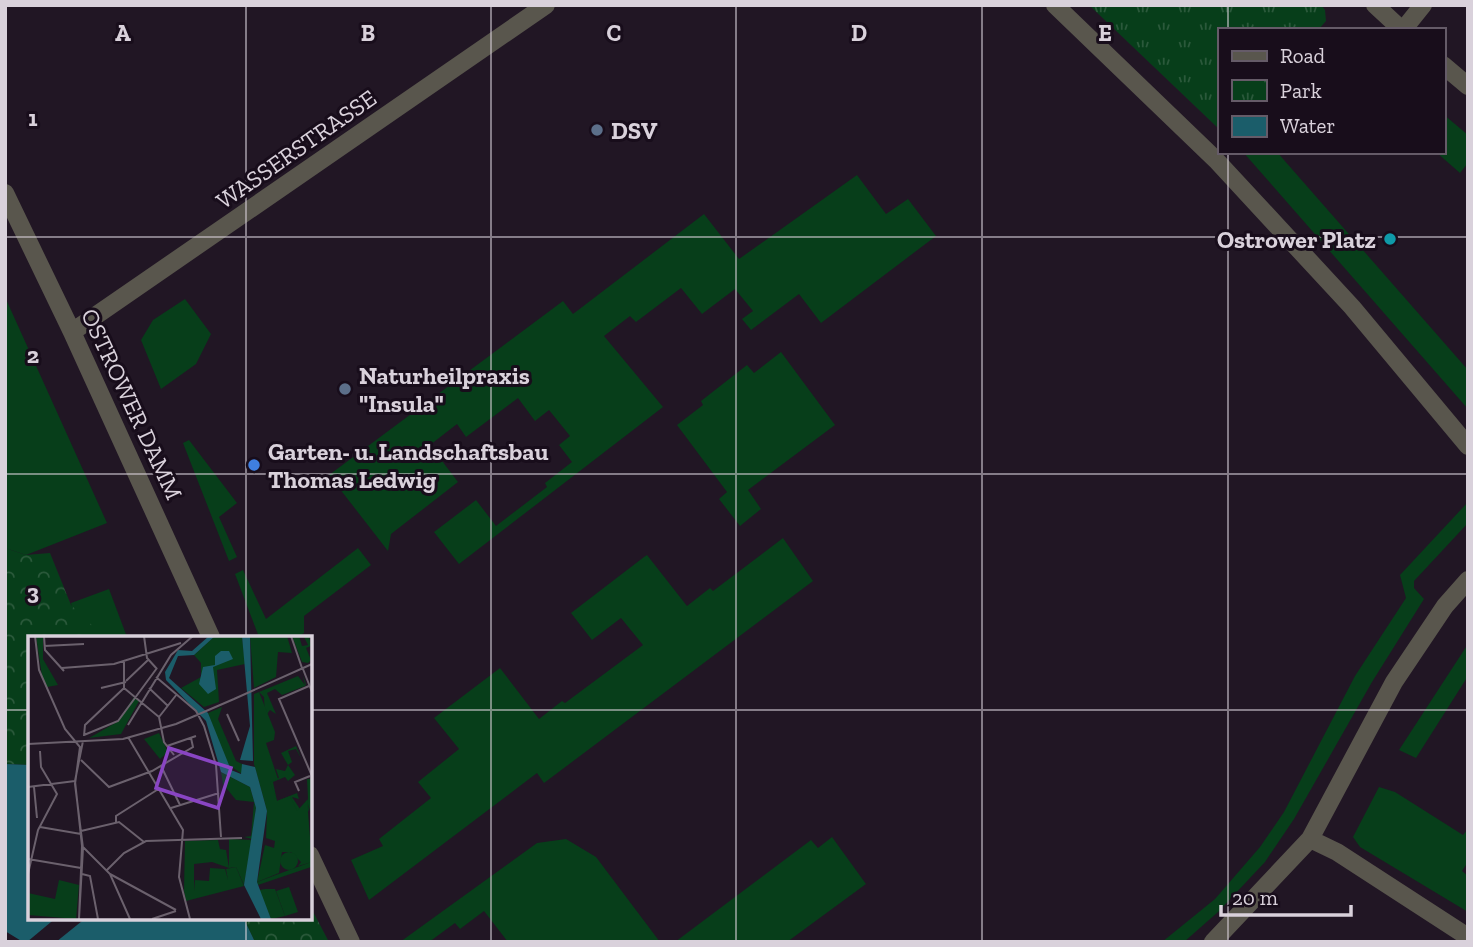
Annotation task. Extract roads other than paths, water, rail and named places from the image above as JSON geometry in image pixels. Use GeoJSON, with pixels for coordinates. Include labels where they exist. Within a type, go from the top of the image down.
{"type":"FeatureCollection","features":[{"type":"Feature","properties":{"kind":"street","name":"WASSERSTRASSE"},"geometry":{"type":"LineString","coordinates":[[72,332],[546,5]]}},
{"type":"Feature","properties":{"kind":"street"},"geometry":{"type":"LineString","coordinates":[[1055,5],[1216,160],[1352,307],[1468,446]]}},
{"type":"Feature","properties":{"kind":"street"},"geometry":{"type":"LineString","coordinates":[[1374,5],[1401,28]]}},
{"type":"Feature","properties":{"kind":"street"},"geometry":{"type":"LineString","coordinates":[[1405,28],[1423,5]]}},
{"type":"Feature","properties":{"kind":"street"},"geometry":{"type":"LineString","coordinates":[[1445,67],[1468,86]]}},
{"type":"Feature","properties":{"kind":"street","name":"OSTROWER DAMM"},"geometry":{"type":"LineString","coordinates":[[5,193],[72,332],[211,636]]}},
{"type":"Feature","properties":{"kind":"street"},"geometry":{"type":"LineString","coordinates":[[1213,942],[1310,839],[1394,682],[1444,606],[1468,580]]}},
{"type":"Feature","properties":{"kind":"street"},"geometry":{"type":"LineString","coordinates":[[1310,839],[1337,852],[1468,937]]}},
{"type":"Feature","properties":{"kind":"street"},"geometry":{"type":"LineString","coordinates":[[312,859],[351,942]]}},
{"type":"Feature","properties":{"kind":"water"},"geometry":{"type":"Polygon","coordinates":[[[5,764],[28,765],[28,919],[244,919],[255,942],[23,942],[5,931],[5,764]]]}},
{"type":"Feature","properties":{"kind":"place","name":"DSV"},"geometry":{"type":"Point","coordinates":[597,130]}},
{"type":"Feature","properties":{"kind":"place","name":"Ostrower Platz"},"geometry":{"type":"Point","coordinates":[1390,239]}},
{"type":"Feature","properties":{"kind":"place","name":"Naturheilpraxis \"Insula\""},"geometry":{"type":"Point","coordinates":[345,389]}},
{"type":"Feature","properties":{"kind":"place","name":"Garten- u. Landschaftsbau Thomas Ledwig"},"geometry":{"type":"Point","coordinates":[254,465]}}]}
